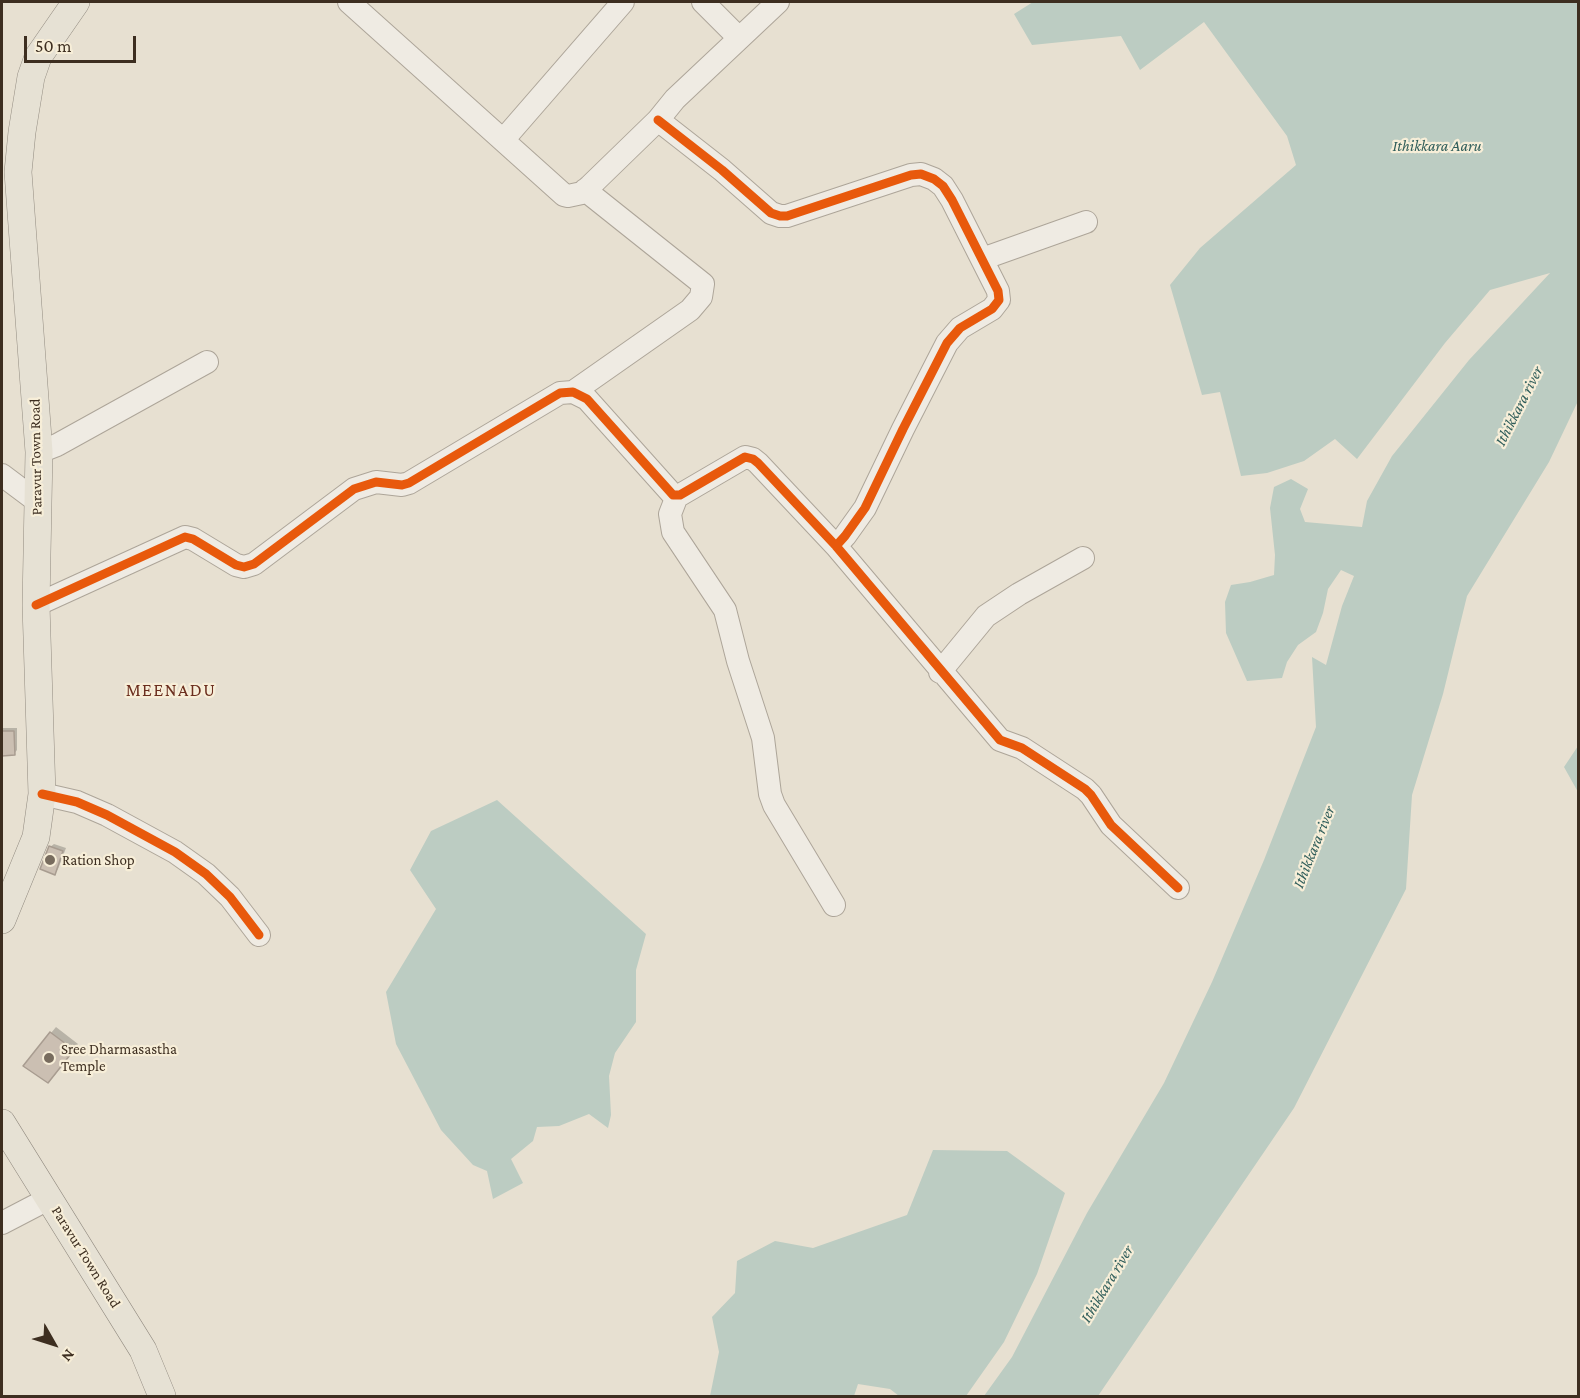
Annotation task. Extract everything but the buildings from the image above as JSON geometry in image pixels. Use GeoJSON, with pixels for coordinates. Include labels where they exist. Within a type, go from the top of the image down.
{"type":"FeatureCollection","features":[{"type":"Feature","properties":{"kind":"main road","name":"Paravur Town Road"},"geometry":{"type":"LineString","coordinates":[[2,920],[36,837],[42,794],[36,605],[39,452],[18,172],[31,77],[38,57],[76,2]]}},
{"type":"Feature","properties":{"kind":"main road","name":"Paravur Town Road"},"geometry":{"type":"LineString","coordinates":[[2,1123],[143,1350],[162,1396]]}},
{"type":"Feature","properties":{"kind":"street"},"geometry":{"type":"LineString","coordinates":[[504,139],[623,2]]}},
{"type":"Feature","properties":{"kind":"street"},"geometry":{"type":"LineString","coordinates":[[703,2],[739,38]]}},
{"type":"Feature","properties":{"kind":"street"},"geometry":{"type":"LineString","coordinates":[[355,3],[564,195],[572,196],[585,190],[657,120],[675,99],[778,2]]}},
{"type":"Feature","properties":{"kind":"street"},"geometry":{"type":"LineString","coordinates":[[657,120],[722,170],[771,213],[780,216],[787,216],[911,175],[928,176],[943,186],[948,193],[998,291],[999,300],[992,309],[960,328],[947,343],[865,508],[836,546]]}},
{"type":"Feature","properties":{"kind":"street"},"geometry":{"type":"LineString","coordinates":[[36,605],[185,537],[194,539],[236,565],[244,567],[254,564],[354,489],[376,482],[402,485],[410,483],[560,393],[573,392],[690,310],[701,297],[703,285],[585,190]]}},
{"type":"Feature","properties":{"kind":"street"},"geometry":{"type":"LineString","coordinates":[[982,259],[1086,222]]}},
{"type":"Feature","properties":{"kind":"street"},"geometry":{"type":"LineString","coordinates":[[39,452],[57,445],[207,362]]}},
{"type":"Feature","properties":{"kind":"street"},"geometry":{"type":"LineString","coordinates":[[573,392],[587,399],[671,494],[677,496]]}},
{"type":"Feature","properties":{"kind":"street"},"geometry":{"type":"LineString","coordinates":[[834,904],[770,795],[763,738],[738,661],[725,609],[673,532],[670,522],[670,514],[677,496],[738,460],[750,458],[765,470],[836,546],[1000,741],[1022,748],[1085,789],[1111,825],[1178,888]]}},
{"type":"Feature","properties":{"kind":"street"},"geometry":{"type":"LineString","coordinates":[[2,475],[38,502]]}},
{"type":"Feature","properties":{"kind":"street"},"geometry":{"type":"LineString","coordinates":[[940,672],[986,616],[1019,594],[1083,558]]}},
{"type":"Feature","properties":{"kind":"street"},"geometry":{"type":"LineString","coordinates":[[42,794],[77,802],[107,815],[175,852],[206,874],[230,897],[260,935]]}},
{"type":"Feature","properties":{"kind":"street"},"geometry":{"type":"LineString","coordinates":[[2,1223],[50,1198]]}},
{"type":"Feature","properties":{"kind":"water","name":"Ithikkara Aaru"},"geometry":{"type":"Polygon","coordinates":[[[1033,2],[1578,2],[1578,401],[1549,462],[1467,596],[1443,694],[1412,795],[1406,889],[1294,1108],[1098,1396],[984,1396],[1012,1357],[1087,1213],[1164,1083],[1212,982],[1264,860],[1316,727],[1312,657],[1326,665],[1342,606],[1354,576],[1341,570],[1328,589],[1316,632],[1298,645],[1287,662],[1282,678],[1247,681],[1226,633],[1225,602],[1231,585],[1274,575],[1275,555],[1270,508],[1274,487],[1291,479],[1308,489],[1300,509],[1305,522],[1362,527],[1367,501],[1392,456],[1469,360],[1550,273],[1490,290],[1445,343],[1357,459],[1335,439],[1304,461],[1267,473],[1241,476],[1220,392],[1202,395],[1170,285],[1200,248],[1296,165],[1287,136],[1204,22],[1140,70],[1121,36],[1032,45],[1014,14],[1033,2]]]}},
{"type":"Feature","properties":{"kind":"water"},"geometry":{"type":"Polygon","coordinates":[[[1578,746],[1578,792],[1564,767],[1578,746]]]}},
{"type":"Feature","properties":{"kind":"water"},"geometry":{"type":"Polygon","coordinates":[[[497,800],[646,934],[636,970],[636,1022],[615,1053],[609,1076],[611,1115],[608,1128],[589,1114],[559,1126],[537,1127],[533,1141],[511,1159],[523,1183],[493,1199],[487,1171],[473,1165],[441,1130],[396,1044],[386,992],[436,909],[410,870],[431,831],[497,800]]]}},
{"type":"Feature","properties":{"kind":"water"},"geometry":{"type":"Polygon","coordinates":[[[933,1150],[1007,1151],[1065,1193],[1037,1274],[1004,1342],[966,1396],[899,1396],[890,1389],[858,1384],[854,1396],[710,1396],[719,1352],[712,1317],[735,1293],[737,1261],[775,1241],[813,1248],[907,1215],[933,1150]]]}},
{"type":"Feature","properties":{"kind":"cycle path"},"geometry":{"type":"LineString","coordinates":[[658,120],[722,170],[771,213],[780,216],[787,216],[911,175],[921,174],[934,179],[943,186],[952,200],[998,291],[999,300],[992,309],[960,328],[947,343],[865,508],[836,546]]}},
{"type":"Feature","properties":{"kind":"cycle path"},"geometry":{"type":"LineString","coordinates":[[36,605],[185,537],[193,539],[236,565],[244,567],[254,564],[354,489],[376,482],[402,485],[409,483],[560,393],[573,392],[587,399],[673,495],[680,495],[745,457],[758,463],[836,546],[1000,740],[1022,748],[1085,789],[1111,825],[1178,888]]}},
{"type":"Feature","properties":{"kind":"cycle path"},"geometry":{"type":"LineString","coordinates":[[42,794],[77,802],[107,815],[175,852],[206,874],[230,897],[259,935]]}},
{"type":"Feature","properties":{"kind":"place","name":"Ration Shop"},"geometry":{"type":"Point","coordinates":[50,860]}},
{"type":"Feature","properties":{"kind":"place","name":"Sree Dharmasastha Temple"},"geometry":{"type":"Point","coordinates":[49,1058]}},
{"type":"Feature","properties":{"kind":"district","name":"MEENADU"},"geometry":{"type":"Point","coordinates":[171,690]}},
{"type":"Feature","properties":{"kind":"water label","name":"Ithikkara river"},"geometry":{"type":"Point","coordinates":[1519,406]}},
{"type":"Feature","properties":{"kind":"water label","name":"Ithikkara river"},"geometry":{"type":"Point","coordinates":[1314,847]}},
{"type":"Feature","properties":{"kind":"water label","name":"Ithikkara river"},"geometry":{"type":"Point","coordinates":[1107,1284]}}]}
